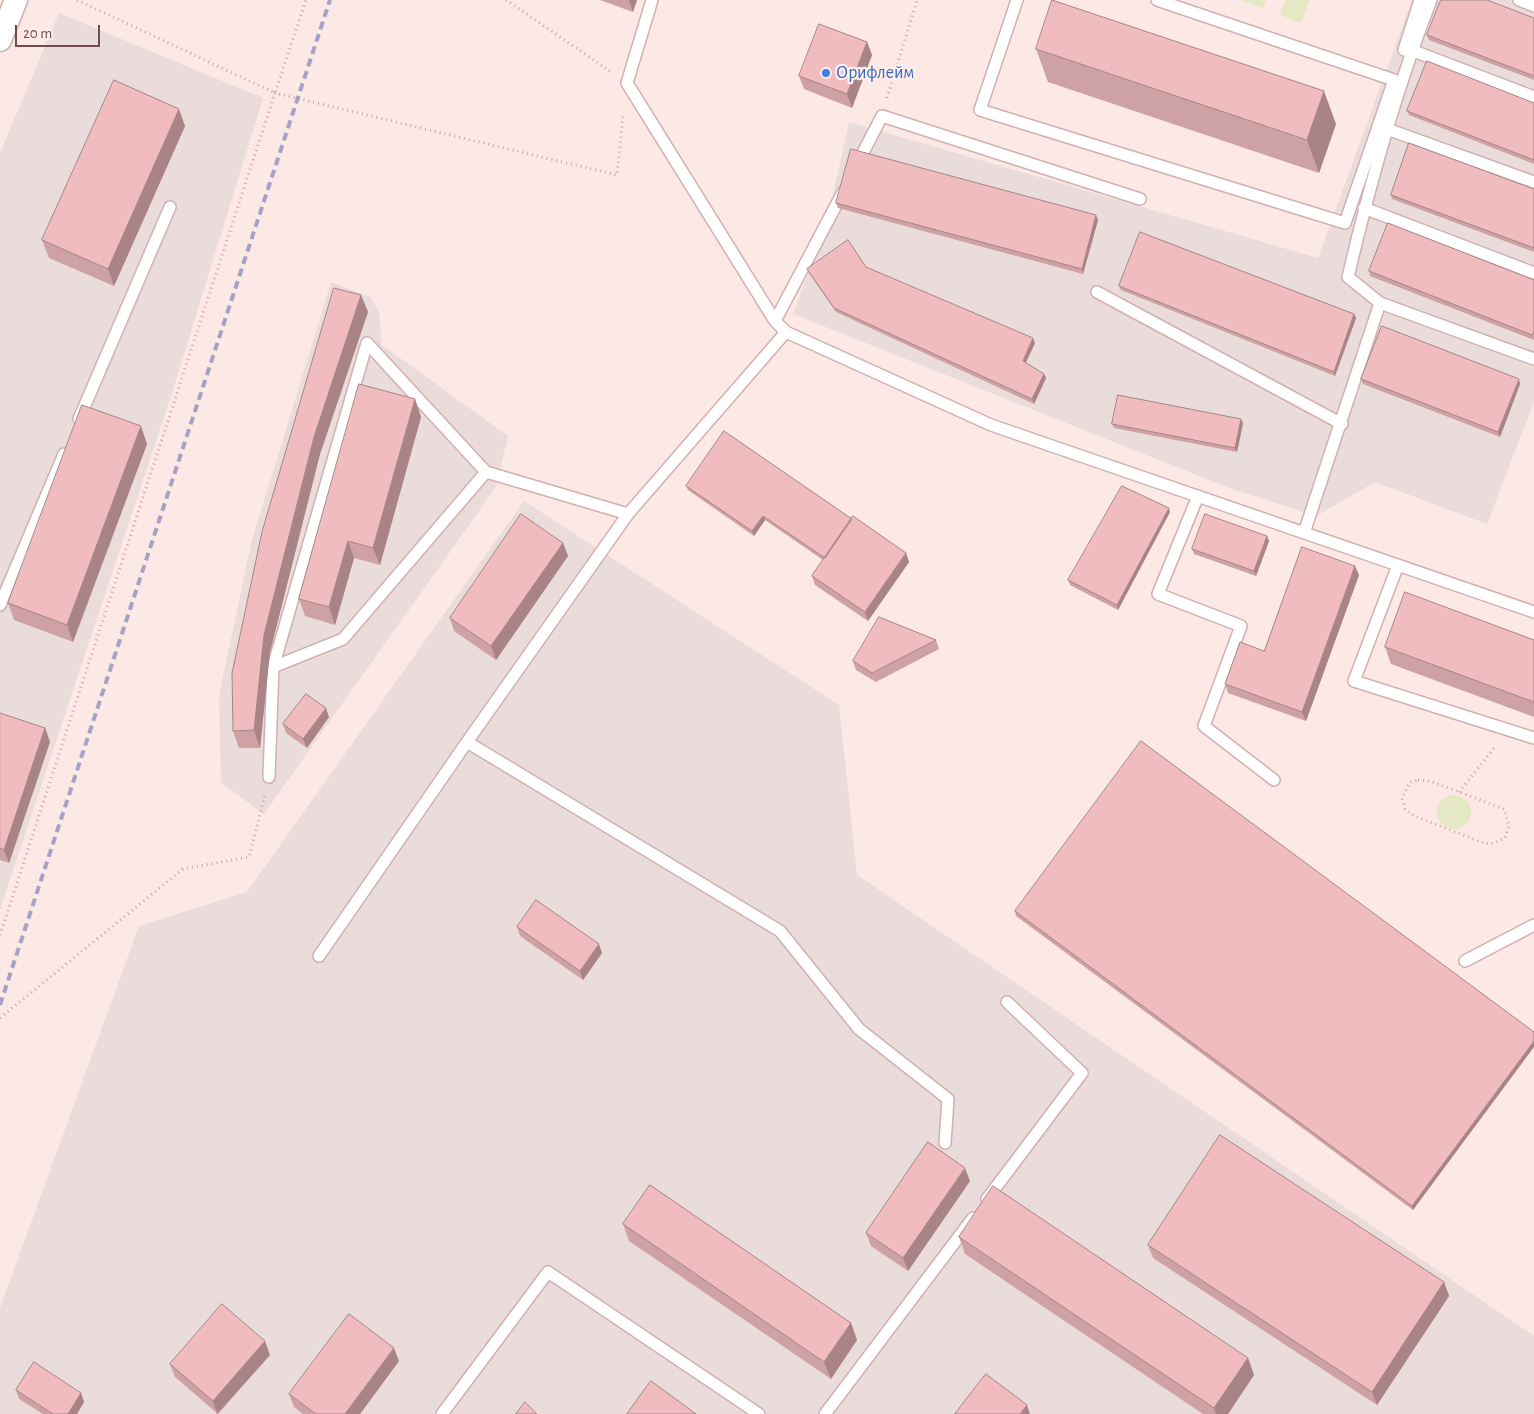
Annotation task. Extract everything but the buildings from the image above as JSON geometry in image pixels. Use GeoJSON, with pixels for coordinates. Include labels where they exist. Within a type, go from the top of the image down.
{"type":"FeatureCollection","features":[{"type":"Feature","properties":{"kind":"street"},"geometry":{"type":"LineString","coordinates":[[0,40],[16,0]]}},
{"type":"Feature","properties":{"kind":"lane"},"geometry":{"type":"LineString","coordinates":[[652,0],[627,83],[775,321],[786,332],[991,425],[1534,612]]}},
{"type":"Feature","properties":{"kind":"lane"},"geometry":{"type":"LineString","coordinates":[[1017,0],[980,110],[1345,223],[1420,0]]}},
{"type":"Feature","properties":{"kind":"lane"},"geometry":{"type":"LineString","coordinates":[[1157,0],[1394,80]]}},
{"type":"Feature","properties":{"kind":"lane"},"geometry":{"type":"LineString","coordinates":[[1431,0],[1411,50],[1387,129],[1364,208],[1348,277],[1380,304],[1534,359]]}},
{"type":"Feature","properties":{"kind":"lane"},"geometry":{"type":"LineString","coordinates":[[1518,0],[1534,6]]}},
{"type":"Feature","properties":{"kind":"lane"},"geometry":{"type":"LineString","coordinates":[[1411,50],[1534,96]]}},
{"type":"Feature","properties":{"kind":"lane"},"geometry":{"type":"LineString","coordinates":[[775,321],[882,116],[1140,198]]}},
{"type":"Feature","properties":{"kind":"lane"},"geometry":{"type":"LineString","coordinates":[[1387,129],[1534,182]]}},
{"type":"Feature","properties":{"kind":"lane"},"geometry":{"type":"LineString","coordinates":[[0,605],[170,207]]}},
{"type":"Feature","properties":{"kind":"lane"},"geometry":{"type":"LineString","coordinates":[[1364,208],[1534,273]]}},
{"type":"Feature","properties":{"kind":"lane"},"geometry":{"type":"LineString","coordinates":[[1097,292],[1342,424]]}},
{"type":"Feature","properties":{"kind":"lane"},"geometry":{"type":"LineString","coordinates":[[1304,533],[1342,424],[1380,304]]}},
{"type":"Feature","properties":{"kind":"lane"},"geometry":{"type":"LineString","coordinates":[[319,956],[628,514],[786,332]]}},
{"type":"Feature","properties":{"kind":"lane"},"geometry":{"type":"LineString","coordinates":[[269,777],[273,667],[368,343],[486,472],[628,514]]}},
{"type":"Feature","properties":{"kind":"lane"},"geometry":{"type":"LineString","coordinates":[[273,667],[343,639],[486,472]]}},
{"type":"Feature","properties":{"kind":"lane"},"geometry":{"type":"LineString","coordinates":[[1198,496],[1158,594],[1241,626],[1204,726],[1274,780]]}},
{"type":"Feature","properties":{"kind":"lane"},"geometry":{"type":"LineString","coordinates":[[1398,565],[1354,681],[1534,738]]}},
{"type":"Feature","properties":{"kind":"lane"},"geometry":{"type":"LineString","coordinates":[[467,742],[780,931],[859,1029],[948,1099],[945,1143]]}},
{"type":"Feature","properties":{"kind":"lane"},"geometry":{"type":"LineString","coordinates":[[1465,961],[1534,924]]}},
{"type":"Feature","properties":{"kind":"lane"},"geometry":{"type":"LineString","coordinates":[[825,1414],[1082,1073],[1007,1002]]}},
{"type":"Feature","properties":{"kind":"lane"},"geometry":{"type":"LineString","coordinates":[[442,1414],[548,1272],[759,1414]]}},
{"type":"Feature","properties":{"kind":"path"},"geometry":{"type":"LineString","coordinates":[[77,0],[276,93],[617,175],[627,83],[506,0]]}},
{"type":"Feature","properties":{"kind":"path"},"geometry":{"type":"LineString","coordinates":[[0,935],[306,0]]}},
{"type":"Feature","properties":{"kind":"path"},"geometry":{"type":"LineString","coordinates":[[882,116],[917,0]]}},
{"type":"Feature","properties":{"kind":"path"},"geometry":{"type":"LineString","coordinates":[[1459,792],[1509,730]]}},
{"type":"Feature","properties":{"kind":"path"},"geometry":{"type":"LineString","coordinates":[[0,1018],[183,869],[249,857],[269,777]]}},
{"type":"Feature","properties":{"kind":"path"},"geometry":{"type":"LineString","coordinates":[[1418,780],[1430,781],[1459,792],[1504,809],[1509,826],[1504,838],[1491,844],[1484,843],[1420,820],[1405,809],[1402,798],[1410,782],[1418,780]]}},
{"type":"Feature","properties":{"kind":"shaded area"},"geometry":{"type":"Polygon","coordinates":[[[1412,0],[1534,0],[1534,402],[1487,524],[1375,482],[1316,516],[1229,488],[793,314],[828,218],[849,122],[1318,258],[1412,0]]]}},
{"type":"Feature","properties":{"kind":"shaded area"},"geometry":{"type":"Polygon","coordinates":[[[59,13],[263,98],[172,393],[0,910],[0,153],[59,13]]]}},
{"type":"Feature","properties":{"kind":"shaded area"},"geometry":{"type":"Polygon","coordinates":[[[331,282],[370,297],[379,312],[382,345],[508,436],[496,487],[264,814],[221,783],[219,696],[251,544],[331,282]]]}},
{"type":"Feature","properties":{"kind":"shaded area"},"geometry":{"type":"Polygon","coordinates":[[[524,501],[839,705],[857,875],[1534,1336],[1534,1414],[0,1414],[0,1308],[139,926],[247,892],[524,501]]]}},
{"type":"Feature","properties":{"kind":"green space"},"geometry":{"type":"Polygon","coordinates":[[[1241,0],[1266,0],[1263,8],[1241,0]]]}},
{"type":"Feature","properties":{"kind":"green space"},"geometry":{"type":"Polygon","coordinates":[[[1285,0],[1309,0],[1301,23],[1280,15],[1285,0]]]}},
{"type":"Feature","properties":{"kind":"green space"},"geometry":{"type":"Polygon","coordinates":[[[1454,795],[1466,800],[1471,812],[1466,824],[1454,829],[1442,824],[1437,812],[1442,800],[1454,795]]]}},
{"type":"Feature","properties":{"kind":"railway"},"geometry":{"type":"LineString","coordinates":[[0,1005],[330,0]]}},
{"type":"Feature","properties":{"kind":"place","name":"Орифлейм"},"geometry":{"type":"Point","coordinates":[826,73]}}]}
